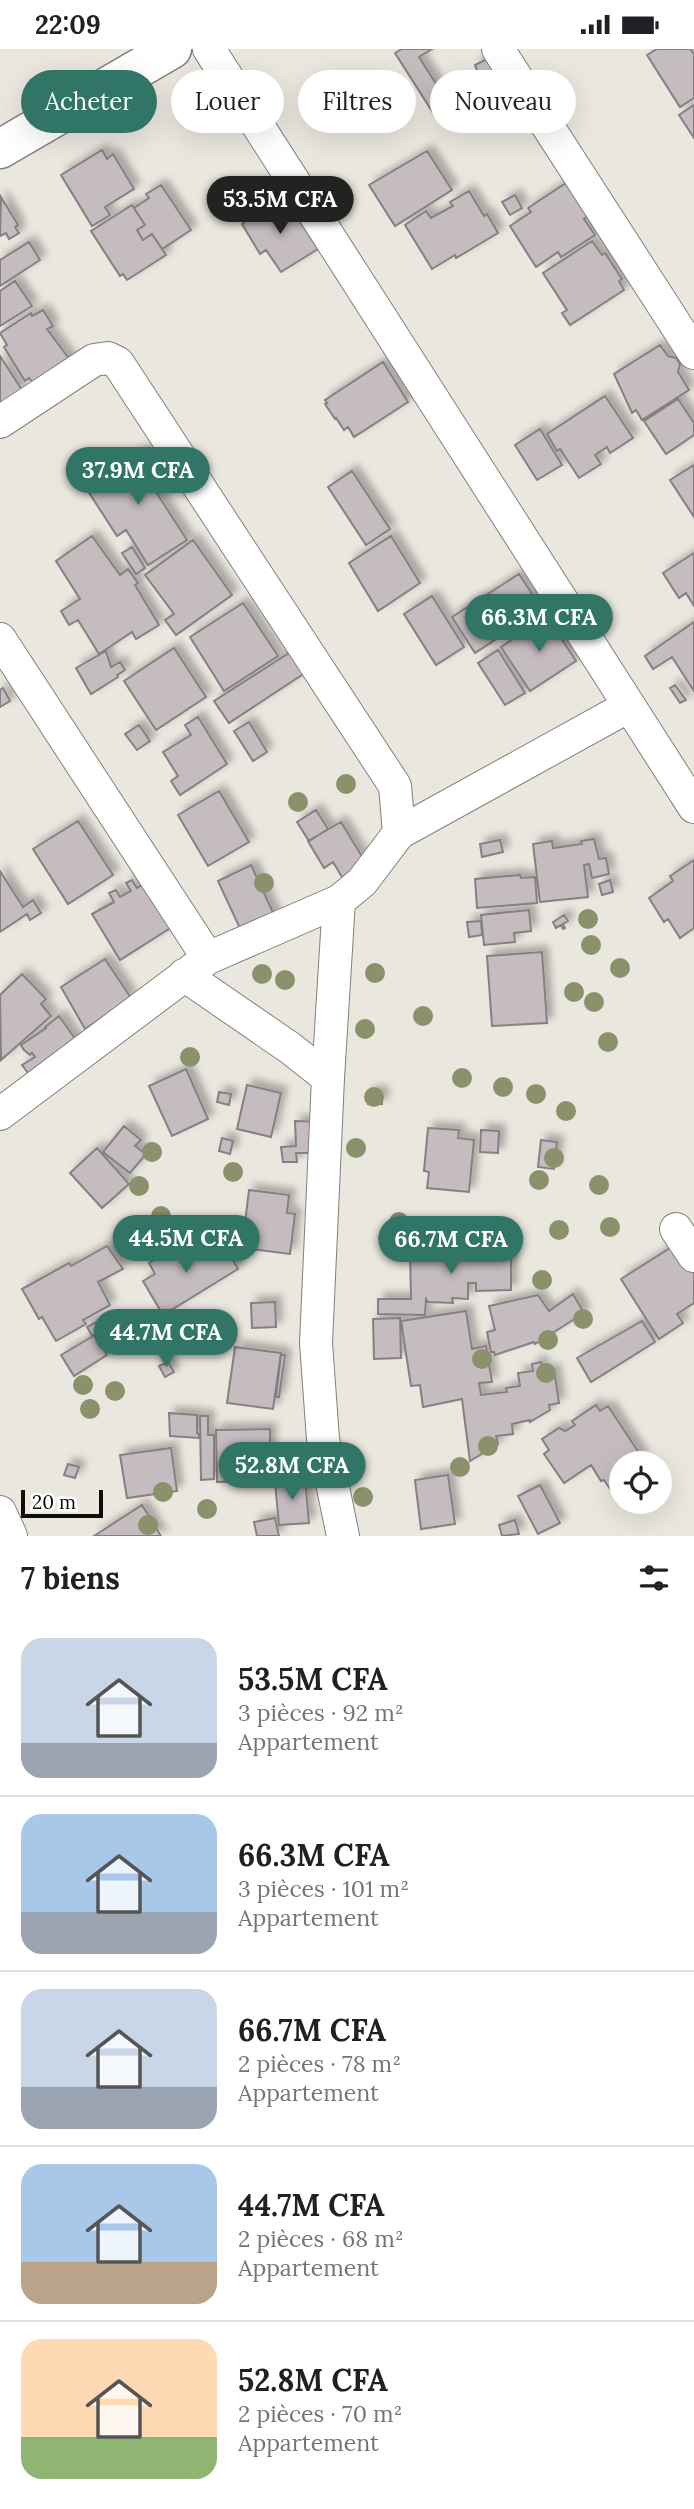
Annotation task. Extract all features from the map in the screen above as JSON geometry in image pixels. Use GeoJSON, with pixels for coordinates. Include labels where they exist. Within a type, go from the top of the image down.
{"type":"FeatureCollection","features":[{"type":"Feature","properties":{"kind":"street"},"geometry":{"type":"LineString","coordinates":[[0,149],[172,49]]}},
{"type":"Feature","properties":{"kind":"street"},"geometry":{"type":"LineString","coordinates":[[209,49],[694,807]]}},
{"type":"Feature","properties":{"kind":"street"},"geometry":{"type":"LineString","coordinates":[[498,49],[693,349]]}},
{"type":"Feature","properties":{"kind":"street"},"geometry":{"type":"LineString","coordinates":[[0,422],[94,360],[108,358],[118,363],[395,786],[399,833]]}},
{"type":"Feature","properties":{"kind":"street"},"geometry":{"type":"LineString","coordinates":[[0,639],[196,967],[328,1078]]}},
{"type":"Feature","properties":{"kind":"street"},"geometry":{"type":"LineString","coordinates":[[0,1114],[196,967],[340,901],[362,882],[399,833],[629,706]]}},
{"type":"Feature","properties":{"kind":"street"},"geometry":{"type":"LineString","coordinates":[[340,901],[328,1078],[316,1343],[323,1439],[343,1536]]}},
{"type":"Feature","properties":{"kind":"street"},"geometry":{"type":"LineString","coordinates":[[676,1229],[694,1256]]}},
{"type":"Feature","properties":{"kind":"street"},"geometry":{"type":"LineString","coordinates":[[0,1512],[11,1536]]}},
{"type":"Feature","properties":{"kind":"building"},"geometry":{"type":"Polygon","coordinates":[[[402,49],[432,49],[419,57],[430,74],[430,108],[416,86],[416,70],[406,70],[395,53],[402,49]]]}},
{"type":"Feature","properties":{"kind":"building"},"geometry":{"type":"Polygon","coordinates":[[[657,49],[690,49],[694,54],[694,98],[680,107],[647,55],[657,49]]]}},
{"type":"Feature","properties":{"kind":"building"},"geometry":{"type":"Polygon","coordinates":[[[487,59],[493,70],[477,70],[475,65],[487,59]]]}},
{"type":"Feature","properties":{"kind":"building"},"geometry":{"type":"Polygon","coordinates":[[[694,105],[694,138],[679,115],[694,105]]]}},
{"type":"Feature","properties":{"kind":"building"},"geometry":{"type":"Polygon","coordinates":[[[102,150],[107,159],[113,154],[134,189],[105,207],[110,215],[92,226],[61,175],[102,150]]]}},
{"type":"Feature","properties":{"kind":"building"},"geometry":{"type":"Polygon","coordinates":[[[427,151],[452,190],[395,226],[369,185],[427,151]]]}},
{"type":"Feature","properties":{"kind":"building"},"geometry":{"type":"Polygon","coordinates":[[[566,183],[588,216],[584,219],[595,235],[561,257],[558,252],[536,267],[510,226],[531,212],[528,208],[566,183]]]}},
{"type":"Feature","properties":{"kind":"building"},"geometry":{"type":"Polygon","coordinates":[[[161,185],[191,230],[162,249],[152,234],[143,240],[137,230],[145,225],[134,208],[149,198],[146,194],[161,185]]]}},
{"type":"Feature","properties":{"kind":"building"},"geometry":{"type":"Polygon","coordinates":[[[469,191],[498,233],[432,269],[405,225],[426,211],[431,218],[453,206],[450,202],[469,191]]]}},
{"type":"Feature","properties":{"kind":"building"},"geometry":{"type":"Polygon","coordinates":[[[515,195],[522,208],[510,215],[502,202],[515,195]]]}},
{"type":"Feature","properties":{"kind":"building"},"geometry":{"type":"Polygon","coordinates":[[[1,197],[18,225],[15,227],[19,233],[9,239],[6,233],[0,236],[1,197]]]}},
{"type":"Feature","properties":{"kind":"building"},"geometry":{"type":"Polygon","coordinates":[[[280,199],[292,218],[296,215],[318,249],[281,272],[266,250],[260,254],[242,224],[280,199]]]}},
{"type":"Feature","properties":{"kind":"building"},"geometry":{"type":"Polygon","coordinates":[[[132,205],[145,225],[137,230],[143,240],[152,234],[166,255],[127,280],[123,274],[120,276],[91,231],[132,205]]]}},
{"type":"Feature","properties":{"kind":"building"},"geometry":{"type":"Polygon","coordinates":[[[592,241],[602,255],[605,253],[622,279],[619,281],[624,290],[570,325],[562,313],[567,310],[543,273],[592,241]]]}},
{"type":"Feature","properties":{"kind":"building"},"geometry":{"type":"Polygon","coordinates":[[[29,242],[40,260],[0,286],[0,260],[29,242]]]}},
{"type":"Feature","properties":{"kind":"building"},"geometry":{"type":"Polygon","coordinates":[[[15,281],[32,306],[0,326],[0,291],[15,281]]]}},
{"type":"Feature","properties":{"kind":"building"},"geometry":{"type":"Polygon","coordinates":[[[43,310],[53,326],[47,329],[73,364],[34,385],[29,378],[25,381],[4,347],[7,345],[0,333],[31,313],[32,316],[43,310]]]}},
{"type":"Feature","properties":{"kind":"building"},"geometry":{"type":"Polygon","coordinates":[[[660,345],[668,356],[676,358],[680,364],[678,372],[689,390],[642,420],[636,410],[632,413],[614,374],[660,345]]]}},
{"type":"Feature","properties":{"kind":"building"},"geometry":{"type":"Polygon","coordinates":[[[0,356],[22,390],[0,404],[0,356]]]}},
{"type":"Feature","properties":{"kind":"building"},"geometry":{"type":"Polygon","coordinates":[[[383,362],[408,402],[354,437],[348,427],[344,430],[335,419],[325,400],[383,362]]]}},
{"type":"Feature","properties":{"kind":"building"},"geometry":{"type":"Polygon","coordinates":[[[605,396],[633,438],[610,453],[607,447],[595,455],[601,464],[579,478],[547,434],[605,396]]]}},
{"type":"Feature","properties":{"kind":"building"},"geometry":{"type":"Polygon","coordinates":[[[678,399],[694,423],[694,435],[666,454],[644,421],[678,399]]]}},
{"type":"Feature","properties":{"kind":"building"},"geometry":{"type":"Polygon","coordinates":[[[540,429],[562,465],[537,480],[515,445],[540,429]]]}},
{"type":"Feature","properties":{"kind":"building"},"geometry":{"type":"Polygon","coordinates":[[[144,451],[166,485],[156,492],[187,540],[148,565],[126,530],[117,536],[86,488],[144,451]]]}},
{"type":"Feature","properties":{"kind":"building"},"geometry":{"type":"Polygon","coordinates":[[[694,465],[694,517],[670,480],[694,465]]]}},
{"type":"Feature","properties":{"kind":"building"},"geometry":{"type":"Polygon","coordinates":[[[352,471],[390,529],[366,545],[328,487],[352,471]]]}},
{"type":"Feature","properties":{"kind":"building"},"geometry":{"type":"Polygon","coordinates":[[[92,536],[120,575],[128,569],[159,625],[136,639],[132,632],[99,654],[78,620],[69,625],[61,611],[80,599],[56,561],[92,536]]]}},
{"type":"Feature","properties":{"kind":"building"},"geometry":{"type":"Polygon","coordinates":[[[391,536],[420,583],[378,611],[349,563],[391,536]]]}},
{"type":"Feature","properties":{"kind":"building"},"geometry":{"type":"Polygon","coordinates":[[[193,540],[232,595],[176,635],[165,620],[174,614],[145,575],[193,540]]]}},
{"type":"Feature","properties":{"kind":"building"},"geometry":{"type":"Polygon","coordinates":[[[132,547],[145,568],[136,574],[122,553],[132,547]]]}},
{"type":"Feature","properties":{"kind":"building"},"geometry":{"type":"Polygon","coordinates":[[[694,553],[694,606],[686,593],[679,598],[663,573],[694,553]]]}},
{"type":"Feature","properties":{"kind":"building"},"geometry":{"type":"Polygon","coordinates":[[[519,574],[542,609],[475,653],[452,617],[519,574]]]}},
{"type":"Feature","properties":{"kind":"building"},"geometry":{"type":"Polygon","coordinates":[[[432,596],[464,647],[436,665],[404,614],[432,596]]]}},
{"type":"Feature","properties":{"kind":"building"},"geometry":{"type":"Polygon","coordinates":[[[243,603],[278,656],[224,691],[190,637],[243,603]]]}},
{"type":"Feature","properties":{"kind":"building"},"geometry":{"type":"Polygon","coordinates":[[[547,617],[576,661],[530,691],[501,647],[547,617]]]}},
{"type":"Feature","properties":{"kind":"building"},"geometry":{"type":"Polygon","coordinates":[[[694,622],[694,691],[672,657],[653,669],[645,656],[694,622]]]}},
{"type":"Feature","properties":{"kind":"building"},"geometry":{"type":"Polygon","coordinates":[[[300,646],[314,667],[229,723],[214,701],[300,646]]]}},
{"type":"Feature","properties":{"kind":"building"},"geometry":{"type":"Polygon","coordinates":[[[174,648],[206,697],[156,730],[124,681],[174,648]]]}},
{"type":"Feature","properties":{"kind":"building"},"geometry":{"type":"Polygon","coordinates":[[[498,650],[525,693],[505,705],[478,663],[498,650]]]}},
{"type":"Feature","properties":{"kind":"building"},"geometry":{"type":"Polygon","coordinates":[[[106,651],[111,667],[120,662],[125,670],[91,694],[76,668],[106,651]]]}},
{"type":"Feature","properties":{"kind":"building"},"geometry":{"type":"Polygon","coordinates":[[[675,685],[686,700],[680,703],[670,688],[675,685]]]}},
{"type":"Feature","properties":{"kind":"building"},"geometry":{"type":"Polygon","coordinates":[[[3,688],[10,701],[0,707],[0,690],[3,688]]]}},
{"type":"Feature","properties":{"kind":"building"},"geometry":{"type":"Polygon","coordinates":[[[198,717],[227,764],[180,795],[171,781],[178,776],[163,752],[191,735],[185,725],[198,717]]]}},
{"type":"Feature","properties":{"kind":"building"},"geometry":{"type":"Polygon","coordinates":[[[249,722],[267,752],[253,761],[234,731],[249,722]]]}},
{"type":"Feature","properties":{"kind":"building"},"geometry":{"type":"Polygon","coordinates":[[[139,725],[150,741],[137,750],[125,734],[139,725]]]}},
{"type":"Feature","properties":{"kind":"building"},"geometry":{"type":"Polygon","coordinates":[[[219,791],[249,842],[208,866],[178,815],[219,791]]]}},
{"type":"Feature","properties":{"kind":"building"},"geometry":{"type":"Polygon","coordinates":[[[316,810],[328,829],[309,841],[297,822],[316,810]]]}},
{"type":"Feature","properties":{"kind":"building"},"geometry":{"type":"Polygon","coordinates":[[[78,821],[113,875],[68,904],[33,849],[78,821]]]}},
{"type":"Feature","properties":{"kind":"building"},"geometry":{"type":"Polygon","coordinates":[[[341,822],[369,868],[345,882],[333,862],[324,868],[308,841],[341,822]]]}},
{"type":"Feature","properties":{"kind":"building"},"geometry":{"type":"Polygon","coordinates":[[[594,839],[599,859],[606,858],[609,874],[592,878],[589,864],[584,865],[588,897],[540,902],[533,844],[552,841],[553,848],[582,844],[581,841],[594,839]]]}},
{"type":"Feature","properties":{"kind":"building"},"geometry":{"type":"Polygon","coordinates":[[[500,840],[503,852],[482,857],[480,844],[500,840]]]}},
{"type":"Feature","properties":{"kind":"building"},"geometry":{"type":"Polygon","coordinates":[[[694,860],[694,928],[680,938],[668,919],[664,922],[649,898],[673,881],[670,876],[694,860]]]}},
{"type":"Feature","properties":{"kind":"building"},"geometry":{"type":"Polygon","coordinates":[[[251,865],[276,919],[243,935],[218,881],[251,865]]]}},
{"type":"Feature","properties":{"kind":"building"},"geometry":{"type":"Polygon","coordinates":[[[0,871],[23,907],[33,900],[41,913],[30,920],[27,914],[0,932],[0,871]]]}},
{"type":"Feature","properties":{"kind":"building"},"geometry":{"type":"Polygon","coordinates":[[[520,875],[521,878],[535,877],[537,903],[477,908],[475,879],[520,875]]]}},
{"type":"Feature","properties":{"kind":"building"},"geometry":{"type":"Polygon","coordinates":[[[132,880],[137,888],[145,883],[172,927],[120,960],[92,914],[114,902],[109,893],[116,890],[120,897],[131,891],[126,883],[132,880]]]}},
{"type":"Feature","properties":{"kind":"building"},"geometry":{"type":"Polygon","coordinates":[[[610,880],[613,892],[602,895],[599,884],[610,880]]]}},
{"type":"Feature","properties":{"kind":"building"},"geometry":{"type":"Polygon","coordinates":[[[529,910],[531,931],[514,933],[515,942],[484,945],[481,915],[529,910]]]}},
{"type":"Feature","properties":{"kind":"building"},"geometry":{"type":"Polygon","coordinates":[[[564,915],[568,921],[563,924],[565,928],[561,925],[556,928],[553,922],[564,915]]]}},
{"type":"Feature","properties":{"kind":"building"},"geometry":{"type":"Polygon","coordinates":[[[481,921],[482,935],[469,937],[467,922],[481,921]]]}},
{"type":"Feature","properties":{"kind":"building"},"geometry":{"type":"Polygon","coordinates":[[[542,952],[547,1023],[492,1026],[487,956],[542,952]]]}},
{"type":"Feature","properties":{"kind":"building"},"geometry":{"type":"Polygon","coordinates":[[[105,959],[131,998],[85,1029],[61,987],[105,959]]]}},
{"type":"Feature","properties":{"kind":"building"},"geometry":{"type":"Polygon","coordinates":[[[22,974],[46,999],[41,1004],[51,1016],[1,1060],[0,995],[22,974]]]}},
{"type":"Feature","properties":{"kind":"building"},"geometry":{"type":"Polygon","coordinates":[[[59,1016],[81,1047],[32,1078],[22,1065],[35,1057],[21,1045],[59,1016]]]}},
{"type":"Feature","properties":{"kind":"building"},"geometry":{"type":"Polygon","coordinates":[[[186,1069],[208,1119],[172,1136],[149,1086],[186,1069]]]}},
{"type":"Feature","properties":{"kind":"building"},"geometry":{"type":"Polygon","coordinates":[[[247,1085],[281,1093],[271,1137],[237,1129],[247,1085]]]}},
{"type":"Feature","properties":{"kind":"building"},"geometry":{"type":"Polygon","coordinates":[[[219,1092],[231,1094],[229,1105],[217,1102],[219,1092]]]}},
{"type":"Feature","properties":{"kind":"building"},"geometry":{"type":"Polygon","coordinates":[[[368,1092],[382,1093],[382,1104],[368,1104],[368,1092]]]}},
{"type":"Feature","properties":{"kind":"building"},"geometry":{"type":"Polygon","coordinates":[[[295,1121],[324,1122],[318,1153],[296,1153],[297,1162],[283,1162],[281,1147],[296,1146],[295,1121]]]}},
{"type":"Feature","properties":{"kind":"building"},"geometry":{"type":"Polygon","coordinates":[[[124,1126],[141,1140],[135,1146],[146,1154],[130,1173],[103,1152],[124,1126]]]}},
{"type":"Feature","properties":{"kind":"building"},"geometry":{"type":"Polygon","coordinates":[[[428,1128],[459,1130],[458,1138],[474,1140],[469,1192],[427,1188],[429,1172],[424,1171],[428,1128]]]}},
{"type":"Feature","properties":{"kind":"building"},"geometry":{"type":"Polygon","coordinates":[[[481,1130],[499,1131],[498,1153],[480,1152],[481,1130]]]}},
{"type":"Feature","properties":{"kind":"building"},"geometry":{"type":"Polygon","coordinates":[[[222,1138],[233,1141],[230,1154],[219,1151],[222,1138]]]}},
{"type":"Feature","properties":{"kind":"building"},"geometry":{"type":"Polygon","coordinates":[[[541,1140],[557,1142],[554,1169],[538,1167],[541,1140]]]}},
{"type":"Feature","properties":{"kind":"building"},"geometry":{"type":"Polygon","coordinates":[[[97,1148],[129,1184],[102,1208],[70,1173],[97,1148]]]}},
{"type":"Feature","properties":{"kind":"building"},"geometry":{"type":"Polygon","coordinates":[[[249,1190],[289,1195],[287,1213],[295,1214],[290,1254],[242,1248],[249,1190]]]}},
{"type":"Feature","properties":{"kind":"building"},"geometry":{"type":"Polygon","coordinates":[[[120,1229],[129,1239],[123,1244],[114,1234],[120,1229]]]}},
{"type":"Feature","properties":{"kind":"building"},"geometry":{"type":"Polygon","coordinates":[[[185,1241],[195,1257],[211,1248],[215,1253],[225,1247],[238,1269],[163,1315],[143,1281],[155,1274],[149,1263],[185,1241]]]}},
{"type":"Feature","properties":{"kind":"building"},"geometry":{"type":"Polygon","coordinates":[[[678,1243],[694,1270],[694,1303],[677,1314],[683,1323],[659,1339],[621,1279],[678,1243]]]}},
{"type":"Feature","properties":{"kind":"building"},"geometry":{"type":"Polygon","coordinates":[[[439,1245],[505,1245],[511,1259],[511,1290],[476,1291],[476,1283],[468,1283],[468,1299],[452,1298],[453,1303],[428,1302],[426,1299],[425,1315],[378,1314],[378,1299],[411,1299],[410,1249],[439,1248],[439,1245]]]}},
{"type":"Feature","properties":{"kind":"building"},"geometry":{"type":"Polygon","coordinates":[[[107,1246],[123,1269],[98,1282],[110,1305],[83,1320],[86,1324],[56,1341],[42,1317],[39,1319],[22,1289],[107,1246]]]}},
{"type":"Feature","properties":{"kind":"building"},"geometry":{"type":"Polygon","coordinates":[[[573,1294],[584,1313],[535,1344],[534,1342],[495,1355],[491,1352],[487,1332],[495,1330],[489,1306],[538,1295],[549,1311],[573,1294]]]}},
{"type":"Feature","properties":{"kind":"building"},"geometry":{"type":"Polygon","coordinates":[[[275,1302],[276,1327],[252,1328],[251,1303],[275,1302]]]}},
{"type":"Feature","properties":{"kind":"building"},"geometry":{"type":"Polygon","coordinates":[[[466,1311],[472,1349],[486,1346],[492,1382],[479,1383],[481,1395],[507,1392],[506,1388],[520,1386],[518,1373],[533,1371],[532,1364],[541,1362],[543,1371],[554,1370],[559,1403],[549,1405],[550,1410],[530,1422],[512,1424],[513,1434],[496,1436],[498,1444],[470,1461],[462,1399],[423,1407],[420,1385],[411,1386],[401,1321],[466,1311]]]}},
{"type":"Feature","properties":{"kind":"building"},"geometry":{"type":"Polygon","coordinates":[[[400,1318],[401,1358],[374,1359],[373,1319],[400,1318]]]}},
{"type":"Feature","properties":{"kind":"building"},"geometry":{"type":"Polygon","coordinates":[[[98,1321],[103,1330],[92,1336],[87,1327],[98,1321]]]}},
{"type":"Feature","properties":{"kind":"building"},"geometry":{"type":"Polygon","coordinates":[[[642,1321],[655,1342],[591,1382],[577,1358],[642,1321]]]}},
{"type":"Feature","properties":{"kind":"building"},"geometry":{"type":"Polygon","coordinates":[[[95,1335],[107,1355],[74,1376],[61,1355],[95,1335]]]}},
{"type":"Feature","properties":{"kind":"building"},"geometry":{"type":"Polygon","coordinates":[[[235,1347],[281,1353],[273,1409],[227,1403],[235,1347]]]}},
{"type":"Feature","properties":{"kind":"building"},"geometry":{"type":"Polygon","coordinates":[[[281,1355],[285,1355],[279,1397],[276,1397],[281,1355]]]}},
{"type":"Feature","properties":{"kind":"building"},"geometry":{"type":"Polygon","coordinates":[[[168,1362],[174,1372],[165,1377],[159,1366],[168,1362]]]}},
{"type":"Feature","properties":{"kind":"building"},"geometry":{"type":"Polygon","coordinates":[[[596,1405],[600,1411],[608,1406],[638,1451],[609,1451],[609,1488],[604,1480],[601,1481],[591,1465],[564,1483],[544,1454],[549,1450],[542,1439],[559,1428],[565,1431],[575,1425],[572,1421],[596,1405]]]}},
{"type":"Feature","properties":{"kind":"building"},"geometry":{"type":"Polygon","coordinates":[[[169,1413],[197,1415],[199,1438],[170,1436],[169,1413]]]}},
{"type":"Feature","properties":{"kind":"building"},"geometry":{"type":"Polygon","coordinates":[[[200,1416],[208,1416],[208,1435],[214,1435],[214,1479],[201,1480],[200,1416]]]}},
{"type":"Feature","properties":{"kind":"building"},"geometry":{"type":"Polygon","coordinates":[[[270,1429],[270,1456],[261,1456],[262,1481],[217,1482],[216,1430],[270,1429]]]}},
{"type":"Feature","properties":{"kind":"building"},"geometry":{"type":"Polygon","coordinates":[[[171,1448],[177,1491],[127,1498],[120,1455],[171,1448]]]}},
{"type":"Feature","properties":{"kind":"building"},"geometry":{"type":"Polygon","coordinates":[[[68,1464],[79,1467],[75,1478],[64,1475],[68,1464]]]}},
{"type":"Feature","properties":{"kind":"building"},"geometry":{"type":"Polygon","coordinates":[[[448,1475],[455,1524],[421,1529],[415,1480],[448,1475]]]}},
{"type":"Feature","properties":{"kind":"building"},"geometry":{"type":"Polygon","coordinates":[[[305,1479],[309,1523],[279,1525],[275,1482],[305,1479]]]}},
{"type":"Feature","properties":{"kind":"building"},"geometry":{"type":"Polygon","coordinates":[[[540,1485],[560,1523],[538,1534],[518,1496],[540,1485]]]}},
{"type":"Feature","properties":{"kind":"building"},"geometry":{"type":"Polygon","coordinates":[[[142,1505],[161,1536],[94,1536],[142,1505]]]}},
{"type":"Feature","properties":{"kind":"building"},"geometry":{"type":"Polygon","coordinates":[[[275,1518],[279,1536],[257,1536],[254,1522],[275,1518]]]}},
{"type":"Feature","properties":{"kind":"building"},"geometry":{"type":"Polygon","coordinates":[[[515,1520],[519,1534],[502,1536],[499,1525],[515,1520]]]}}]}
